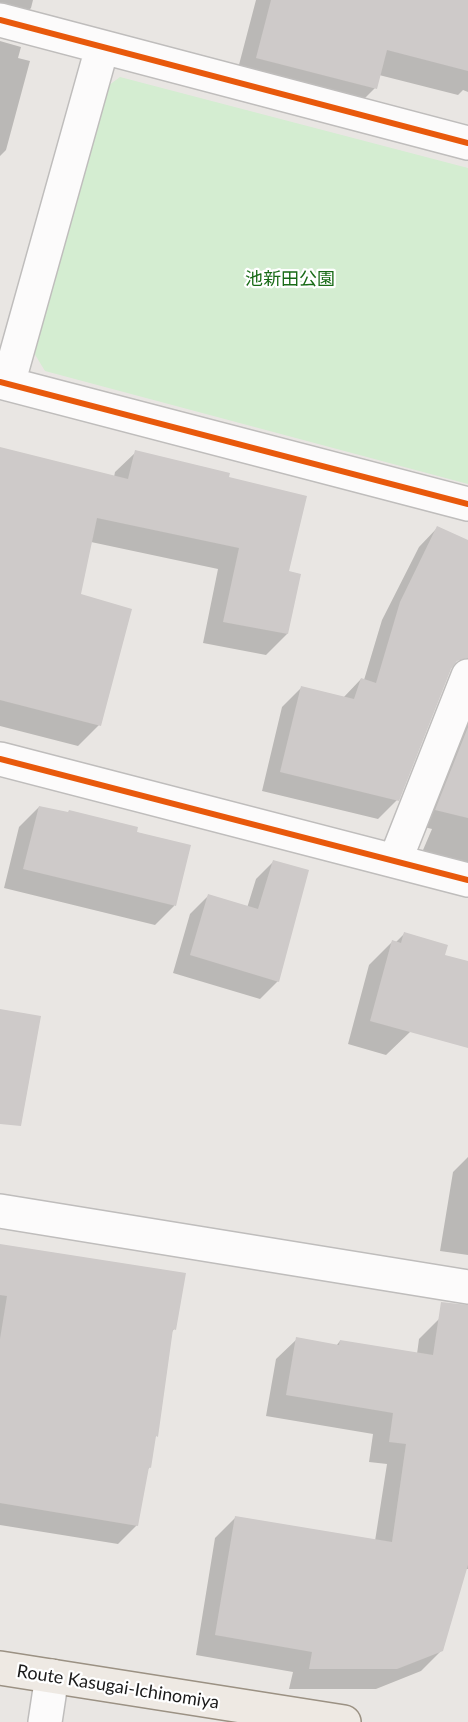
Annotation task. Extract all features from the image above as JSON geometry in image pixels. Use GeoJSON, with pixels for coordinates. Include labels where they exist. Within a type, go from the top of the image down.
{"type":"FeatureCollection","features":[{"type":"Feature","properties":{"kind":"main road","name":"Route Kasugai-Ichinomiya"},"geometry":{"type":"LineString","coordinates":[[0,1668],[344,1722]]}},
{"type":"Feature","properties":{"kind":"street"},"geometry":{"type":"LineString","coordinates":[[0,20],[468,143]]}},
{"type":"Feature","properties":{"kind":"street"},"geometry":{"type":"LineString","coordinates":[[102,48],[4,383],[468,504]]}},
{"type":"Feature","properties":{"kind":"street"},"geometry":{"type":"LineString","coordinates":[[395,861],[468,676]]}},
{"type":"Feature","properties":{"kind":"street"},"geometry":{"type":"LineString","coordinates":[[0,759],[468,880]]}},
{"type":"Feature","properties":{"kind":"street"},"geometry":{"type":"LineString","coordinates":[[0,1211],[468,1287]]}},
{"type":"Feature","properties":{"kind":"street"},"geometry":{"type":"LineString","coordinates":[[45,1722],[52,1676]]}},
{"type":"Feature","properties":{"kind":"green space","name":"池新田公園"},"geometry":{"type":"Polygon","coordinates":[[[120,77],[468,168],[468,484],[45,371],[34,353],[101,91],[120,77]]]}},
{"type":"Feature","properties":{"kind":"building"},"geometry":{"type":"Polygon","coordinates":[[[271,0],[468,0],[468,71],[387,50],[377,89],[256,58],[271,0]]]}},
{"type":"Feature","properties":{"kind":"building"},"geometry":{"type":"Polygon","coordinates":[[[0,447],[128,479],[135,450],[230,473],[229,477],[307,496],[289,571],[301,574],[288,634],[223,622],[239,548],[97,518],[81,594],[132,609],[101,726],[0,700],[0,447]]]}},
{"type":"Feature","properties":{"kind":"building"},"geometry":{"type":"Polygon","coordinates":[[[437,526],[468,540],[468,658],[457,661],[451,669],[399,801],[280,772],[301,686],[354,699],[361,678],[376,683],[400,602],[437,526]]]}},
{"type":"Feature","properties":{"kind":"building"},"geometry":{"type":"Polygon","coordinates":[[[468,727],[468,818],[435,810],[468,727]]]}},
{"type":"Feature","properties":{"kind":"building"},"geometry":{"type":"Polygon","coordinates":[[[39,806],[68,812],[69,810],[138,827],[137,832],[191,845],[176,906],[23,869],[39,806]]]}},
{"type":"Feature","properties":{"kind":"building"},"geometry":{"type":"Polygon","coordinates":[[[273,860],[309,870],[279,982],[190,955],[208,894],[258,909],[273,860]]]}},
{"type":"Feature","properties":{"kind":"building"},"geometry":{"type":"Polygon","coordinates":[[[404,932],[448,945],[445,955],[468,961],[468,1048],[370,1021],[392,940],[401,943],[404,932]]]}},
{"type":"Feature","properties":{"kind":"building"},"geometry":{"type":"Polygon","coordinates":[[[0,1009],[41,1016],[21,1126],[0,1124],[0,1009]]]}},
{"type":"Feature","properties":{"kind":"building"},"geometry":{"type":"Polygon","coordinates":[[[0,1244],[186,1273],[176,1330],[173,1329],[158,1437],[156,1436],[138,1526],[0,1503],[0,1339],[7,1296],[0,1295],[0,1244]]]}},
{"type":"Feature","properties":{"kind":"building"},"geometry":{"type":"Polygon","coordinates":[[[441,1302],[468,1305],[468,1565],[443,1651],[397,1669],[309,1669],[312,1652],[215,1635],[235,1516],[392,1542],[406,1444],[389,1442],[393,1413],[286,1395],[296,1337],[339,1345],[340,1340],[433,1355],[441,1302]]]}},
{"type":"Feature","properties":{"kind":"cycle path"},"geometry":{"type":"LineString","coordinates":[[0,20],[468,143]]}},
{"type":"Feature","properties":{"kind":"cycle path"},"geometry":{"type":"LineString","coordinates":[[0,382],[468,504]]}},
{"type":"Feature","properties":{"kind":"cycle path"},"geometry":{"type":"LineString","coordinates":[[0,759],[468,880]]}}]}
